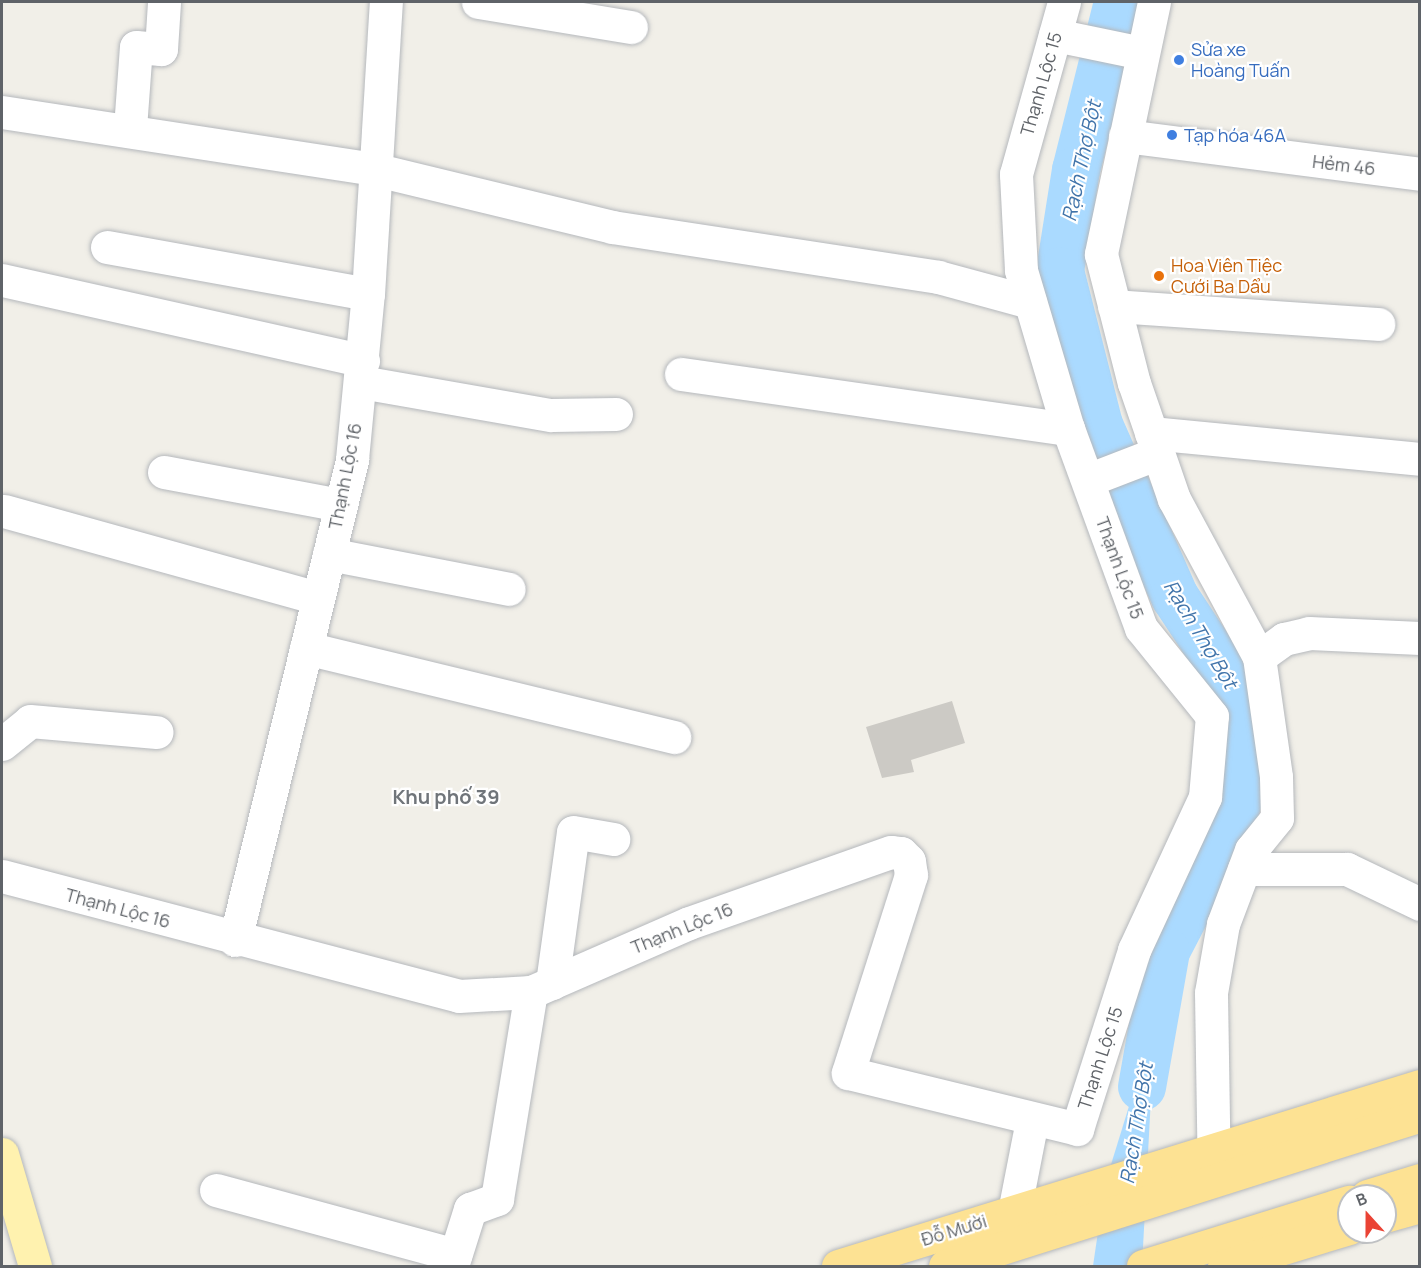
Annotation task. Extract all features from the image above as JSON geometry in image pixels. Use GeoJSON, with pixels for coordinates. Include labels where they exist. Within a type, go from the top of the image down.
{"type":"FeatureCollection","features":[{"type":"Feature","properties":{"kind":"highway"},"geometry":{"type":"LineString","coordinates":[[1209,1163],[1419,1086]]}},
{"type":"Feature","properties":{"kind":"highway"},"geometry":{"type":"LineString","coordinates":[[1209,1163],[1419,1115]]}},
{"type":"Feature","properties":{"kind":"highway","name":"Đỗ Mười"},"geometry":{"type":"LineString","coordinates":[[838,1266],[1070,1196],[1209,1163]]}},
{"type":"Feature","properties":{"kind":"highway","name":"Đỗ Mười"},"geometry":{"type":"LineString","coordinates":[[945,1266],[1044,1236],[1209,1163]]}},
{"type":"Feature","properties":{"kind":"highway"},"geometry":{"type":"LineString","coordinates":[[1397,1187],[1419,1180]]}},
{"type":"Feature","properties":{"kind":"highway"},"geometry":{"type":"LineString","coordinates":[[1397,1212],[1419,1206]]}},
{"type":"Feature","properties":{"kind":"highway"},"geometry":{"type":"LineString","coordinates":[[1232,1259],[1337,1208]]}},
{"type":"Feature","properties":{"kind":"highway"},"geometry":{"type":"LineString","coordinates":[[1143,1266],[1232,1259],[1337,1231]]}},
{"type":"Feature","properties":{"kind":"main road"},"geometry":{"type":"LineString","coordinates":[[2,1154],[35,1266]]}},
{"type":"Feature","properties":{"kind":"street"},"geometry":{"type":"LineString","coordinates":[[130,128],[135,47],[161,49],[164,2]]}},
{"type":"Feature","properties":{"kind":"street","name":"Thạnh Lộc 16"},"geometry":{"type":"LineString","coordinates":[[235,940],[341,504],[362,372],[373,170],[386,2]]}},
{"type":"Feature","properties":{"kind":"street"},"geometry":{"type":"LineString","coordinates":[[478,2],[632,27]]}},
{"type":"Feature","properties":{"kind":"street","name":"Thạnh Lộc 15"},"geometry":{"type":"LineString","coordinates":[[848,1073],[1077,1129],[1134,950],[1205,797],[1212,716],[1141,628],[1068,429],[1021,270],[1016,174],[1055,35],[1059,2]]}},
{"type":"Feature","properties":{"kind":"street"},"geometry":{"type":"LineString","coordinates":[[1154,2],[1101,254],[1114,306],[1174,499],[1259,657],[1276,777],[1277,818],[1251,850],[1223,924],[1211,993],[1209,1163]]}},
{"type":"Feature","properties":{"kind":"street"},"geometry":{"type":"LineString","coordinates":[[1055,35],[1142,53]]}},
{"type":"Feature","properties":{"kind":"street"},"geometry":{"type":"LineString","coordinates":[[2,112],[130,128],[373,170],[612,227],[939,277],[1030,302]]}},
{"type":"Feature","properties":{"kind":"street","name":"Hẻm 46"},"geometry":{"type":"LineString","coordinates":[[1125,136],[1419,174]]}},
{"type":"Feature","properties":{"kind":"street"},"geometry":{"type":"LineString","coordinates":[[107,248],[368,294]]}},
{"type":"Feature","properties":{"kind":"street"},"geometry":{"type":"LineString","coordinates":[[2,280],[362,372],[551,415],[616,414]]}},
{"type":"Feature","properties":{"kind":"street"},"geometry":{"type":"LineString","coordinates":[[1114,306],[1378,324]]}},
{"type":"Feature","properties":{"kind":"street"},"geometry":{"type":"LineString","coordinates":[[681,374],[1068,429]]}},
{"type":"Feature","properties":{"kind":"street"},"geometry":{"type":"LineString","coordinates":[[1088,480],[1155,443],[1419,459]]}},
{"type":"Feature","properties":{"kind":"street"},"geometry":{"type":"LineString","coordinates":[[164,472],[341,504]]}},
{"type":"Feature","properties":{"kind":"street"},"geometry":{"type":"LineString","coordinates":[[4,511],[318,598]]}},
{"type":"Feature","properties":{"kind":"street"},"geometry":{"type":"LineString","coordinates":[[329,554],[508,588]]}},
{"type":"Feature","properties":{"kind":"street"},"geometry":{"type":"LineString","coordinates":[[1259,657],[1284,639],[1309,633],[1419,638]]}},
{"type":"Feature","properties":{"kind":"street"},"geometry":{"type":"LineString","coordinates":[[306,648],[674,737]]}},
{"type":"Feature","properties":{"kind":"street"},"geometry":{"type":"LineString","coordinates":[[2,744],[30,721],[157,732]]}},
{"type":"Feature","properties":{"kind":"street"},"geometry":{"type":"LineString","coordinates":[[216,1190],[453,1261],[470,1209],[497,1199],[573,832],[613,839]]}},
{"type":"Feature","properties":{"kind":"street","name":"Thạnh Lộc 16"},"geometry":{"type":"LineString","coordinates":[[2,876],[235,940],[459,996],[542,987],[689,923],[891,852],[901,853],[909,861],[911,875],[848,1073]]}},
{"type":"Feature","properties":{"kind":"street"},"geometry":{"type":"LineString","coordinates":[[1244,869],[1347,869],[1419,904]]}},
{"type":"Feature","properties":{"kind":"street"},"geometry":{"type":"LineString","coordinates":[[1014,1212],[1032,1119]]}},
{"type":"Feature","properties":{"kind":"water"},"geometry":{"type":"Polygon","coordinates":[[[1155,1022],[1142,1266],[1093,1266],[1105,1184],[1155,1022]]]}},
{"type":"Feature","properties":{"kind":"building"},"geometry":{"type":"Polygon","coordinates":[[[952,701],[965,743],[911,760],[914,772],[882,778],[866,727],[952,701]]]}},
{"type":"Feature","properties":{"kind":"waterway","name":"Rạch Thợ Bột"},"geometry":{"type":"LineString","coordinates":[[1118,2],[1076,170],[1060,271],[1099,425],[1175,597],[1235,688],[1251,753],[1231,826],[1166,951],[1142,1087]]}},
{"type":"Feature","properties":{"kind":"place","name":"Sửa xe Hoàng Tuấn"},"geometry":{"type":"Point","coordinates":[1179,60]}},
{"type":"Feature","properties":{"kind":"place","name":"Tạp hóa 46A"},"geometry":{"type":"Point","coordinates":[1172,135]}},
{"type":"Feature","properties":{"kind":"place","name":"Hoa Viên Tiệc Cưới Ba Dẩu"},"geometry":{"type":"Point","coordinates":[1159,276]}},
{"type":"Feature","properties":{"kind":"district","name":"Khu phố 39"},"geometry":{"type":"Point","coordinates":[446,796]}}]}
